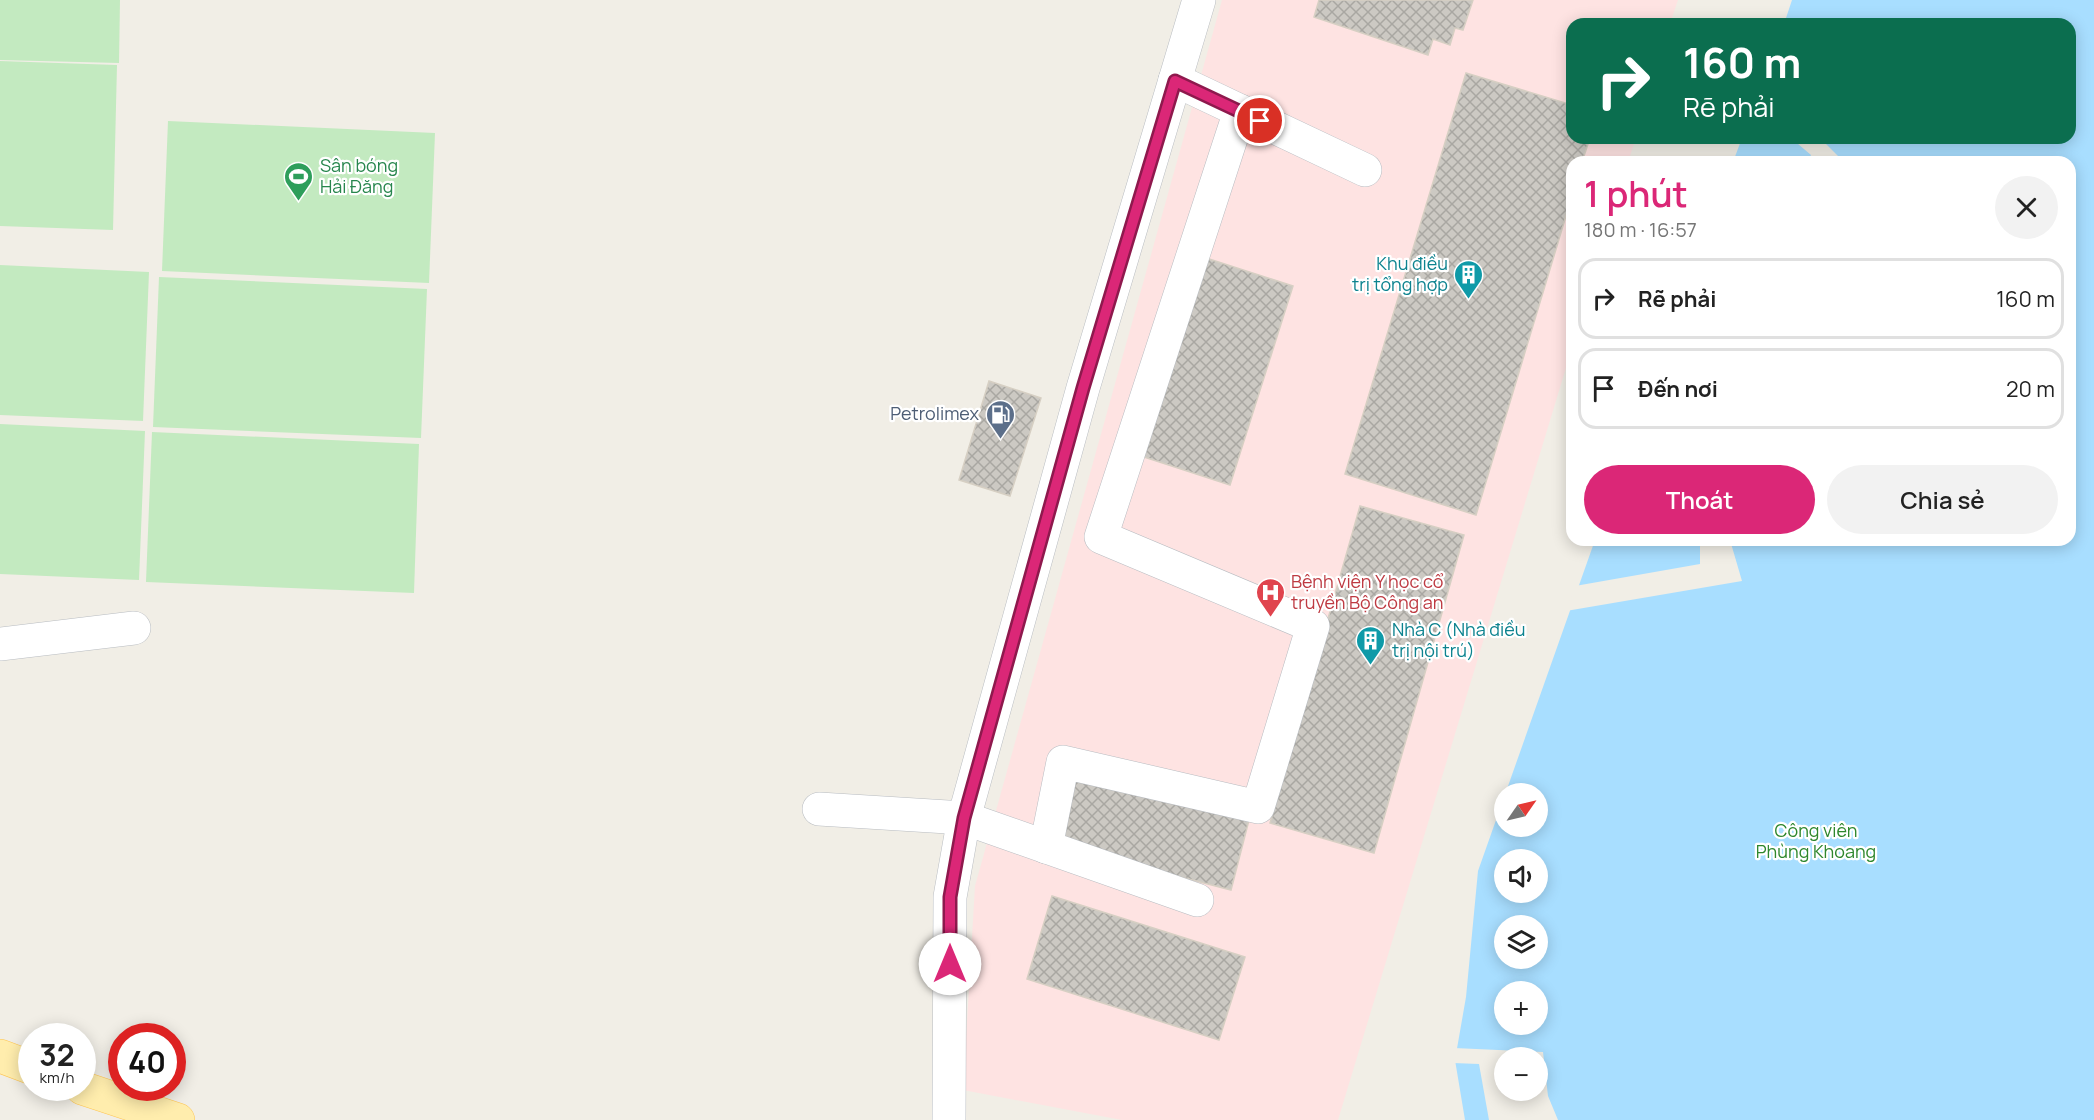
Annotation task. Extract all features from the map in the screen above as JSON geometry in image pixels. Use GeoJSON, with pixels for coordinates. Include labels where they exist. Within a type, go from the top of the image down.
{"type":"FeatureCollection","features":[{"type":"Feature","properties":{"kind":"main road"},"geometry":{"type":"LineString","coordinates":[[0,1056],[18,1063]]}},
{"type":"Feature","properties":{"kind":"main road"},"geometry":{"type":"LineString","coordinates":[[96,1093],[178,1120]]}},
{"type":"Feature","properties":{"kind":"street"},"geometry":{"type":"LineString","coordinates":[[949,1120],[950,897],[964,818],[1083,388],[1199,0]]}},
{"type":"Feature","properties":{"kind":"street"},"geometry":{"type":"LineString","coordinates":[[1175,81],[1365,170]]}},
{"type":"Feature","properties":{"kind":"street"},"geometry":{"type":"LineString","coordinates":[[1046,847],[1063,762],[1258,807],[1313,626],[1101,537],[1239,111]]}},
{"type":"Feature","properties":{"kind":"street"},"geometry":{"type":"LineString","coordinates":[[0,644],[134,628]]}},
{"type":"Feature","properties":{"kind":"street"},"geometry":{"type":"LineString","coordinates":[[819,809],[964,818],[1197,900]]}},
{"type":"Feature","properties":{"kind":"shaded area","name":"Bệnh viện Y học cổ truyền Bộ Công an"},"geometry":{"type":"Polygon","coordinates":[[[1222,0],[1678,0],[1672,18],[1566,18],[1566,144],[1634,144],[1630,156],[1566,156],[1566,368],[1338,1120],[1122,1120],[963,1090],[975,886],[1222,0]]]}},
{"type":"Feature","properties":{"kind":"green space"},"geometry":{"type":"Polygon","coordinates":[[[0,0],[120,0],[119,63],[0,60],[0,0]]]}},
{"type":"Feature","properties":{"kind":"green space"},"geometry":{"type":"Polygon","coordinates":[[[0,61],[117,65],[113,230],[0,226],[0,61]]]}},
{"type":"Feature","properties":{"kind":"green space","name":"Sân bóng Hải Đăng"},"geometry":{"type":"Polygon","coordinates":[[[168,121],[435,133],[429,283],[162,271],[168,121]]]}},
{"type":"Feature","properties":{"kind":"green space"},"geometry":{"type":"Polygon","coordinates":[[[0,265],[149,272],[143,421],[0,415],[0,265]]]}},
{"type":"Feature","properties":{"kind":"green space"},"geometry":{"type":"Polygon","coordinates":[[[159,277],[427,289],[421,438],[153,427],[159,277]]]}},
{"type":"Feature","properties":{"kind":"green space"},"geometry":{"type":"Polygon","coordinates":[[[0,424],[145,431],[139,580],[0,574],[0,424]]]}},
{"type":"Feature","properties":{"kind":"green space"},"geometry":{"type":"Polygon","coordinates":[[[152,432],[419,444],[414,593],[146,582],[152,432]]]}},
{"type":"Feature","properties":{"kind":"water","name":"Công viên Phùng Khoang"},"geometry":{"type":"Polygon","coordinates":[[[1792,0],[2094,0],[2094,1120],[1465,1120],[1455,1060],[1466,997],[1478,871],[1494,825],[1494,837],[1548,837],[1548,783],[1509,783],[1593,546],[2076,546],[2076,156],[1735,156],[1740,144],[2076,144],[2076,18],[1786,18],[1792,0]]]}},
{"type":"Feature","properties":{"kind":"pier"},"geometry":{"type":"Polygon","coordinates":[[[1798,144],[1826,144],[1838,156],[1811,156],[1798,144]]]}},
{"type":"Feature","properties":{"kind":"pier"},"geometry":{"type":"Polygon","coordinates":[[[1700,546],[1732,546],[1742,581],[1566,611],[1575,586],[1700,564],[1700,546]]]}},
{"type":"Feature","properties":{"kind":"pier"},"geometry":{"type":"Polygon","coordinates":[[[1454,1048],[1494,1050],[1494,1101],[1548,1101],[1548,1096],[1558,1120],[1489,1120],[1479,1064],[1453,1063],[1454,1048]]]}},
{"type":"Feature","properties":{"kind":"building"},"geometry":{"type":"Polygon","coordinates":[[[1319,0],[1473,0],[1463,30],[1455,28],[1450,45],[1433,39],[1428,55],[1314,17],[1319,0]]]}},
{"type":"Feature","properties":{"kind":"building","name":"Khu điều trị tổng hợp"},"geometry":{"type":"Polygon","coordinates":[[[1466,73],[1566,103],[1566,144],[1588,144],[1584,156],[1566,156],[1566,216],[1476,515],[1345,474],[1466,73]]]}},
{"type":"Feature","properties":{"kind":"building"},"geometry":{"type":"Polygon","coordinates":[[[1203,257],[1293,286],[1230,485],[1141,456],[1203,257]]]}},
{"type":"Feature","properties":{"kind":"building","name":"Petrolimex"},"geometry":{"type":"Polygon","coordinates":[[[989,381],[1041,398],[1010,496],[959,480],[989,381]]]}},
{"type":"Feature","properties":{"kind":"building","name":"Nhà C (Nhà điều trị nội trú)"},"geometry":{"type":"Polygon","coordinates":[[[1360,506],[1464,535],[1374,853],[1270,823],[1360,506]]]}},
{"type":"Feature","properties":{"kind":"building"},"geometry":{"type":"Polygon","coordinates":[[[1077,774],[1249,820],[1231,890],[1058,845],[1077,774]]]}},
{"type":"Feature","properties":{"kind":"building"},"geometry":{"type":"Polygon","coordinates":[[[1052,896],[1245,957],[1219,1040],[1027,979],[1052,896]]]}},
{"type":"Feature","properties":{"kind":"place","name":"Sân bóng Hải Đăng"},"geometry":{"type":"Point","coordinates":[299,202]}},
{"type":"Feature","properties":{"kind":"place","name":"Khu điều trị tổng hợp"},"geometry":{"type":"Point","coordinates":[1469,300]}},
{"type":"Feature","properties":{"kind":"place","name":"Petrolimex"},"geometry":{"type":"Point","coordinates":[1000,440]}},
{"type":"Feature","properties":{"kind":"place","name":"Bệnh viện Y học cổ truyền Bộ Công an"},"geometry":{"type":"Point","coordinates":[1270,618]}},
{"type":"Feature","properties":{"kind":"place","name":"Nhà C (Nhà điều trị nội trú)"},"geometry":{"type":"Point","coordinates":[1371,666]}},
{"type":"Feature","properties":{"kind":"route"},"geometry":{"type":"LineString","coordinates":[[950,964],[950,897],[964,818],[1083,388],[1175,81],[1260,121]]}}]}
